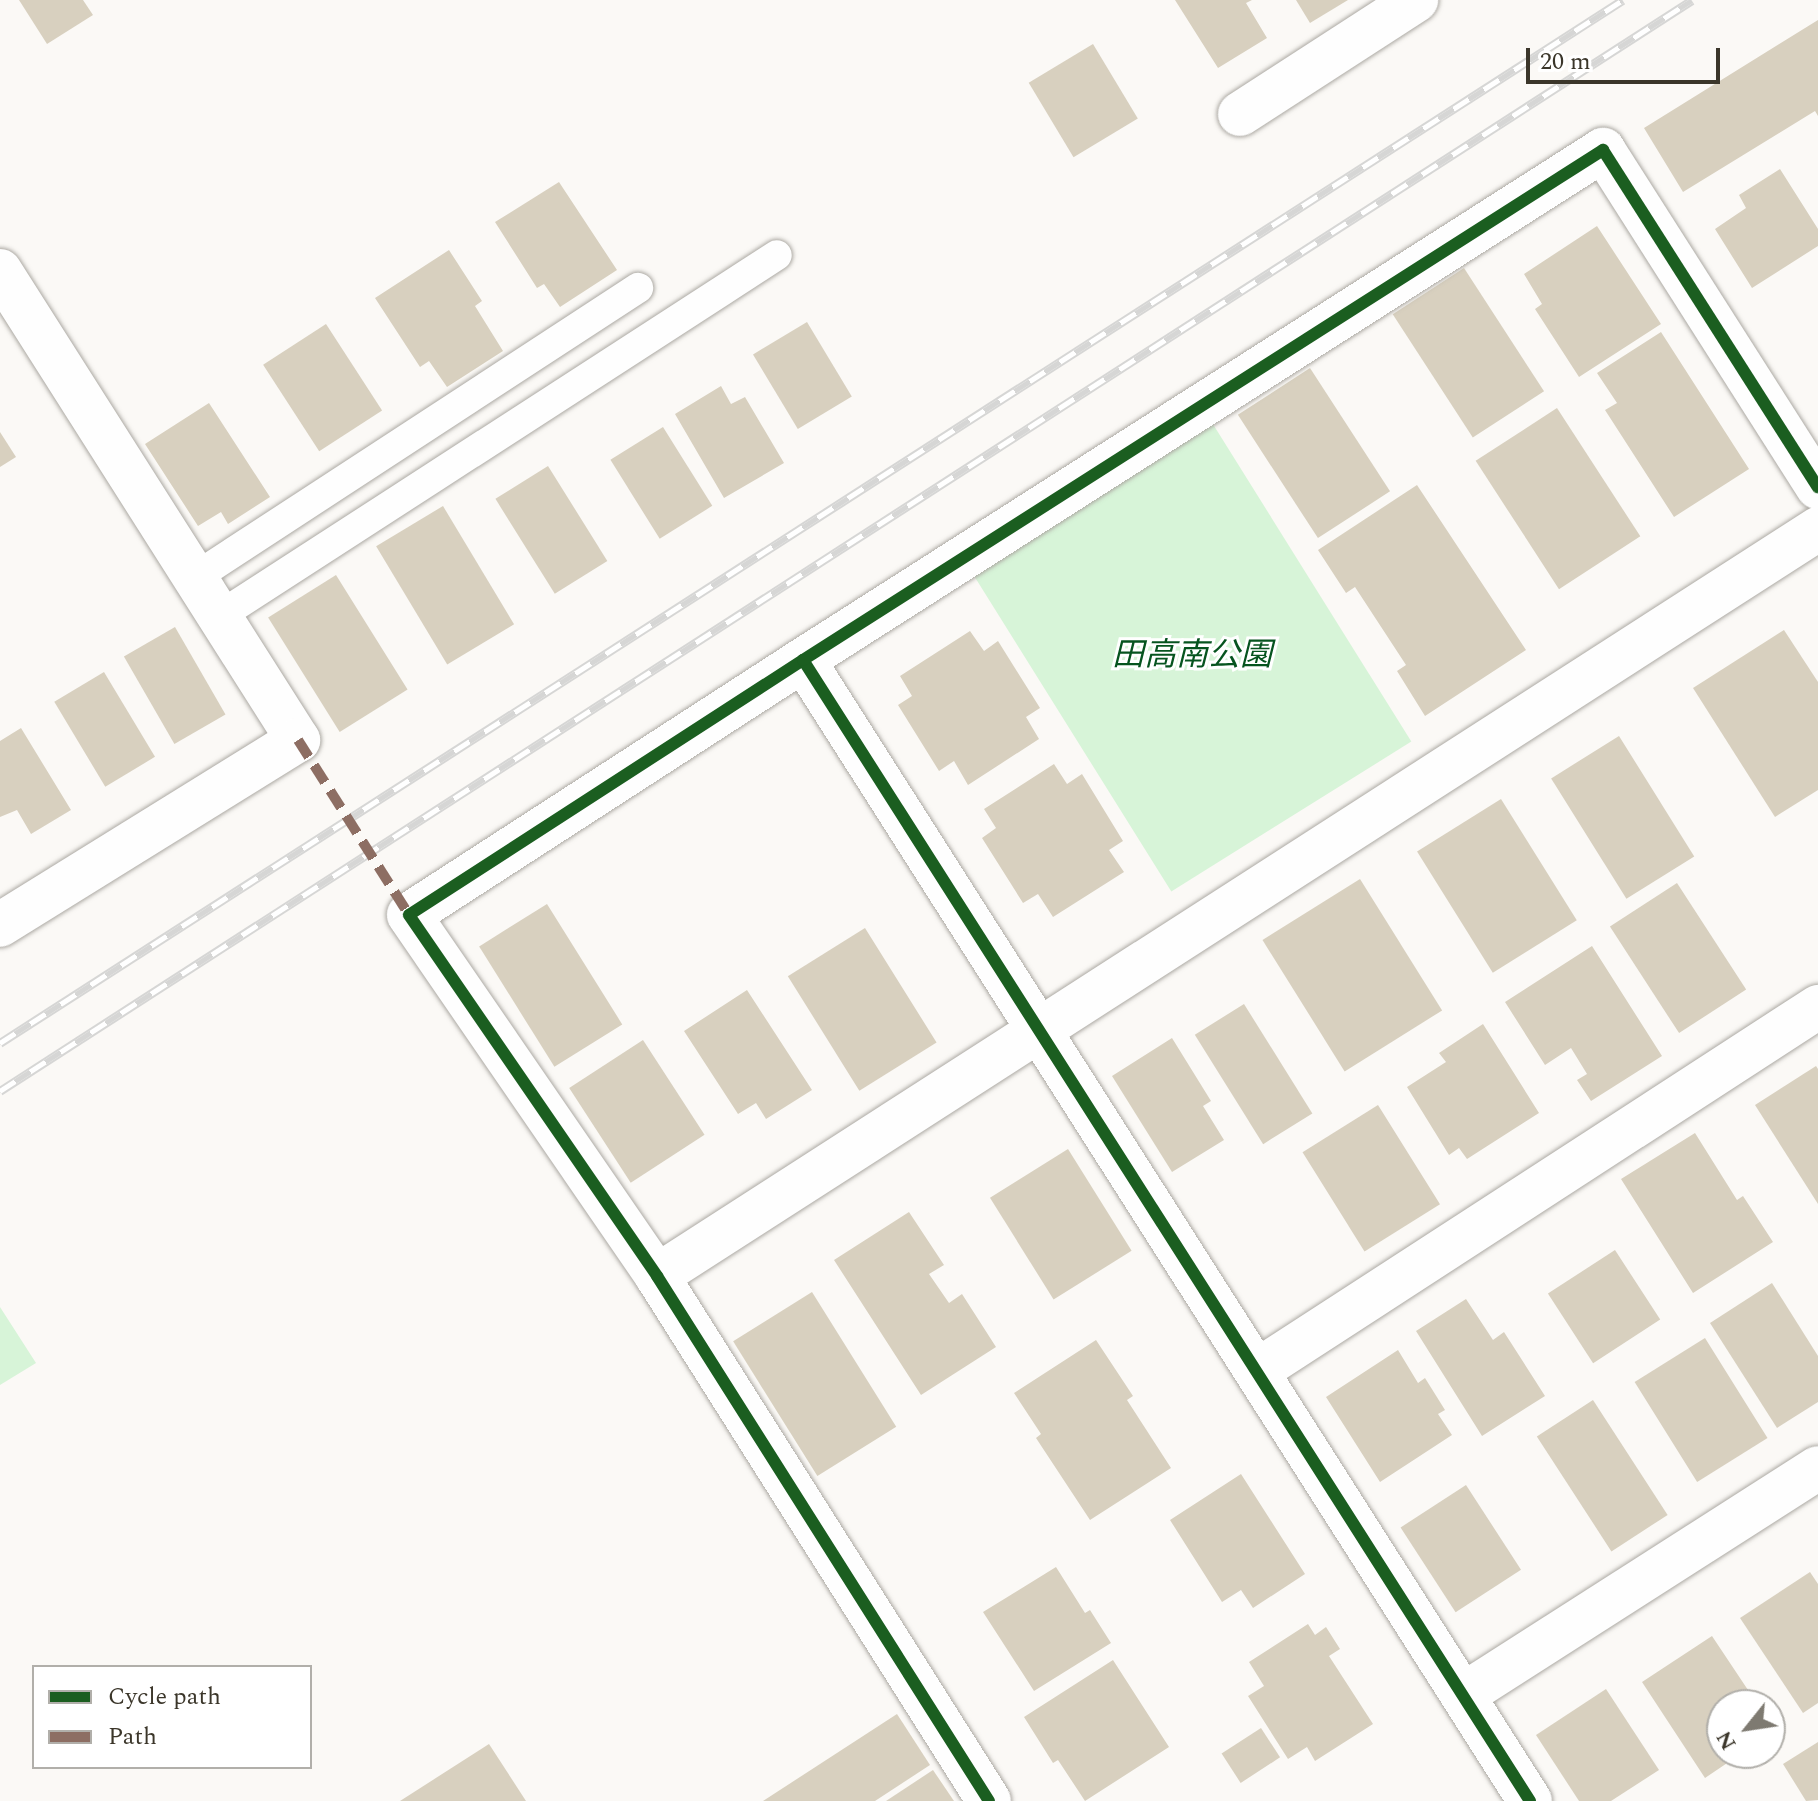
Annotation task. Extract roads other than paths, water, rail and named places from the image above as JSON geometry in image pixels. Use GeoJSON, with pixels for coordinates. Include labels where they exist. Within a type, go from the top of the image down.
{"type":"FeatureCollection","features":[{"type":"Feature","properties":{"kind":"street"},"geometry":{"type":"LineString","coordinates":[[1240,114],[1416,0]]}},
{"type":"Feature","properties":{"kind":"street"},"geometry":{"type":"LineString","coordinates":[[989,1801],[657,1276],[409,915],[1603,150],[1818,487]]}},
{"type":"Feature","properties":{"kind":"street"},"geometry":{"type":"LineString","coordinates":[[0,271],[197,576],[298,740],[0,925]]}},
{"type":"Feature","properties":{"kind":"street"},"geometry":{"type":"LineString","coordinates":[[657,1276],[1818,529]]}},
{"type":"Feature","properties":{"kind":"street"},"geometry":{"type":"LineString","coordinates":[[803,660],[1530,1801]]}},
{"type":"Feature","properties":{"kind":"street"},"geometry":{"type":"LineString","coordinates":[[1257,1371],[1818,1007]]}},
{"type":"Feature","properties":{"kind":"street"},"geometry":{"type":"LineString","coordinates":[[1463,1695],[1818,1468]]}},
{"type":"Feature","properties":{"kind":"lane"},"geometry":{"type":"LineString","coordinates":[[221,615],[777,255]]}},
{"type":"Feature","properties":{"kind":"lane"},"geometry":{"type":"LineString","coordinates":[[197,576],[638,288]]}},
{"type":"Feature","properties":{"kind":"railway"},"geometry":{"type":"LineString","coordinates":[[0,1043],[1623,0]]}},
{"type":"Feature","properties":{"kind":"railway"},"geometry":{"type":"LineString","coordinates":[[0,1091],[1692,0]]}},
{"type":"Feature","properties":{"kind":"park label","name":"田高南公園"},"geometry":{"type":"Point","coordinates":[1192,656]}}]}
